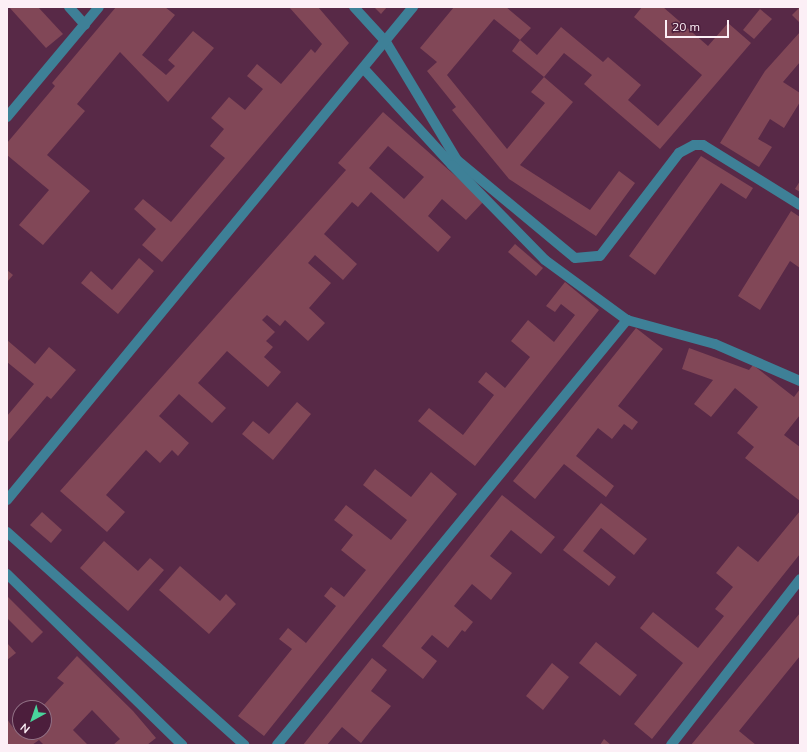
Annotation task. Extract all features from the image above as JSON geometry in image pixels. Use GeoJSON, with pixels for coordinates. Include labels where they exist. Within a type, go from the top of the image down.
{"type":"FeatureCollection","features":[{"type":"Feature","properties":{"kind":"street"},"geometry":{"type":"LineString","coordinates":[[69,7],[85,25]]}},
{"type":"Feature","properties":{"kind":"street"},"geometry":{"type":"LineString","coordinates":[[7,117],[99,7]]}},
{"type":"Feature","properties":{"kind":"street"},"geometry":{"type":"LineString","coordinates":[[354,7],[386,42],[457,160],[575,258],[600,256],[679,153],[694,145],[703,145],[800,205]]}},
{"type":"Feature","properties":{"kind":"street"},"geometry":{"type":"LineString","coordinates":[[7,500],[386,42],[413,7]]}},
{"type":"Feature","properties":{"kind":"street"},"geometry":{"type":"LineString","coordinates":[[364,68],[452,166],[545,260],[627,320],[715,344],[800,381]]}},
{"type":"Feature","properties":{"kind":"street"},"geometry":{"type":"LineString","coordinates":[[276,745],[627,320]]}},
{"type":"Feature","properties":{"kind":"street"},"geometry":{"type":"LineString","coordinates":[[7,532],[244,745]]}},
{"type":"Feature","properties":{"kind":"street"},"geometry":{"type":"LineString","coordinates":[[7,574],[182,745]]}},
{"type":"Feature","properties":{"kind":"street"},"geometry":{"type":"LineString","coordinates":[[672,745],[800,579]]}},
{"type":"Feature","properties":{"kind":"building"},"geometry":{"type":"Polygon","coordinates":[[[9,7],[38,7],[63,34],[46,48],[9,7]]]}},
{"type":"Feature","properties":{"kind":"building"},"geometry":{"type":"Polygon","coordinates":[[[116,7],[165,7],[175,15],[142,55],[166,75],[175,66],[168,60],[193,31],[214,48],[168,102],[120,52],[77,104],[85,111],[47,155],[90,191],[43,245],[19,225],[49,190],[7,155],[7,143],[55,86],[52,83],[116,7]]]}},
{"type":"Feature","properties":{"kind":"building"},"geometry":{"type":"Polygon","coordinates":[[[289,7],[318,7],[349,43],[162,262],[142,245],[156,229],[134,209],[143,199],[171,222],[225,158],[210,146],[224,129],[211,118],[229,97],[245,110],[263,89],[247,76],[257,64],[281,84],[311,49],[315,53],[322,44],[289,7]]]}},
{"type":"Feature","properties":{"kind":"building"},"geometry":{"type":"Polygon","coordinates":[[[374,7],[387,7],[381,14],[374,7]]]}},
{"type":"Feature","properties":{"kind":"building"},"geometry":{"type":"Polygon","coordinates":[[[454,7],[506,7],[531,28],[520,40],[494,19],[447,75],[507,149],[545,103],[531,92],[544,77],[573,102],[520,165],[590,210],[619,171],[635,183],[596,236],[509,179],[452,110],[456,107],[427,71],[437,62],[420,48],[454,7]]]}},
{"type":"Feature","properties":{"kind":"building"},"geometry":{"type":"Polygon","coordinates":[[[642,7],[663,7],[708,46],[728,23],[751,43],[660,149],[584,84],[592,75],[564,53],[544,77],[512,51],[520,40],[537,55],[561,27],[603,62],[608,57],[641,85],[628,100],[658,126],[702,75],[634,17],[642,7]]]}},
{"type":"Feature","properties":{"kind":"building"},"geometry":{"type":"Polygon","coordinates":[[[800,7],[800,23],[792,15],[800,7]]]}},
{"type":"Feature","properties":{"kind":"building"},"geometry":{"type":"Polygon","coordinates":[[[760,9],[772,19],[754,39],[743,30],[760,9]]]}},
{"type":"Feature","properties":{"kind":"building"},"geometry":{"type":"Polygon","coordinates":[[[800,32],[800,62],[783,82],[800,93],[800,102],[784,128],[770,119],[758,139],[772,147],[759,167],[720,143],[765,71],[800,32]]]}},
{"type":"Feature","properties":{"kind":"building"},"geometry":{"type":"Polygon","coordinates":[[[383,112],[484,201],[466,220],[442,199],[428,216],[451,237],[438,252],[371,192],[358,207],[352,202],[324,234],[357,264],[343,280],[315,255],[308,263],[331,283],[309,308],[325,323],[308,341],[285,320],[280,326],[267,315],[262,320],[275,332],[266,341],[273,347],[264,357],[281,372],[268,387],[227,351],[198,383],[226,408],[212,423],[179,394],[159,416],[189,443],[178,456],[172,450],[160,463],[146,450],[106,495],[125,512],[107,532],[60,491],[346,170],[338,163],[383,112]],[[388,146],[369,168],[404,199],[424,177],[388,146]]]}},
{"type":"Feature","properties":{"kind":"building"},"geometry":{"type":"Polygon","coordinates":[[[701,156],[753,188],[746,199],[721,183],[655,275],[629,256],[701,156]]]}},
{"type":"Feature","properties":{"kind":"building"},"geometry":{"type":"Polygon","coordinates":[[[800,181],[800,192],[795,189],[800,181]]]}},
{"type":"Feature","properties":{"kind":"building"},"geometry":{"type":"Polygon","coordinates":[[[791,211],[800,217],[800,268],[790,261],[760,310],[738,296],[791,211]]]}},
{"type":"Feature","properties":{"kind":"building"},"geometry":{"type":"Polygon","coordinates":[[[515,244],[543,268],[536,276],[508,252],[515,244]]]}},
{"type":"Feature","properties":{"kind":"building"},"geometry":{"type":"Polygon","coordinates":[[[139,258],[154,271],[118,314],[81,283],[91,271],[112,290],[139,258]]]}},
{"type":"Feature","properties":{"kind":"building"},"geometry":{"type":"Polygon","coordinates":[[[7,270],[13,275],[7,282],[7,270]]]}},
{"type":"Feature","properties":{"kind":"building"},"geometry":{"type":"Polygon","coordinates":[[[565,282],[599,310],[475,466],[418,421],[429,408],[463,435],[494,395],[478,382],[486,372],[505,388],[530,357],[511,341],[528,320],[554,342],[575,315],[561,304],[555,312],[546,306],[565,282]]]}},
{"type":"Feature","properties":{"kind":"building"},"geometry":{"type":"Polygon","coordinates":[[[636,328],[663,349],[618,406],[638,422],[632,430],[624,424],[612,439],[598,428],[576,456],[614,486],[606,497],[564,464],[535,499],[513,481],[636,328]]]}},
{"type":"Feature","properties":{"kind":"building"},"geometry":{"type":"Polygon","coordinates":[[[7,340],[35,364],[49,347],[76,370],[51,399],[47,396],[7,443],[7,416],[34,384],[7,362],[7,340]]]}},
{"type":"Feature","properties":{"kind":"building"},"geometry":{"type":"Polygon","coordinates":[[[689,348],[749,370],[753,365],[794,397],[800,389],[800,415],[784,435],[800,447],[800,501],[745,458],[754,447],[737,433],[758,407],[735,388],[711,417],[694,404],[713,380],[682,369],[689,348]]]}},
{"type":"Feature","properties":{"kind":"building"},"geometry":{"type":"Polygon","coordinates":[[[297,402],[311,414],[273,460],[242,434],[253,421],[269,434],[297,402]]]}},
{"type":"Feature","properties":{"kind":"building"},"geometry":{"type":"Polygon","coordinates":[[[375,469],[411,497],[431,472],[457,494],[264,736],[238,716],[292,649],[279,639],[288,628],[306,643],[336,606],[324,596],[331,587],[344,597],[366,570],[341,550],[353,535],[334,520],[346,505],[391,540],[407,520],[363,485],[375,469]]]}},
{"type":"Feature","properties":{"kind":"building"},"geometry":{"type":"Polygon","coordinates":[[[502,495],[555,537],[541,554],[511,530],[490,556],[512,573],[491,600],[472,584],[454,606],[473,622],[465,632],[462,630],[448,648],[432,635],[421,648],[437,661],[423,679],[382,646],[502,495]]]}},
{"type":"Feature","properties":{"kind":"building"},"geometry":{"type":"Polygon","coordinates":[[[601,503],[647,539],[634,555],[601,528],[583,551],[616,577],[609,586],[563,550],[601,503]]]}},
{"type":"Feature","properties":{"kind":"building"},"geometry":{"type":"Polygon","coordinates":[[[800,511],[800,554],[652,739],[634,724],[683,663],[640,628],[653,612],[698,648],[724,616],[715,609],[733,587],[716,573],[738,546],[758,562],[800,511]]]}},
{"type":"Feature","properties":{"kind":"building"},"geometry":{"type":"Polygon","coordinates":[[[42,512],[62,530],[51,543],[30,525],[42,512]]]}},
{"type":"Feature","properties":{"kind":"building"},"geometry":{"type":"Polygon","coordinates":[[[104,541],[138,571],[150,558],[164,570],[128,611],[80,568],[104,541]]]}},
{"type":"Feature","properties":{"kind":"building"},"geometry":{"type":"Polygon","coordinates":[[[180,566],[220,601],[226,594],[236,604],[209,634],[159,590],[180,566]]]}},
{"type":"Feature","properties":{"kind":"building"},"geometry":{"type":"Polygon","coordinates":[[[7,596],[43,632],[32,643],[7,618],[7,596]]]}},
{"type":"Feature","properties":{"kind":"building"},"geometry":{"type":"Polygon","coordinates":[[[800,613],[800,656],[739,731],[756,745],[691,745],[800,613]]]}},
{"type":"Feature","properties":{"kind":"building"},"geometry":{"type":"Polygon","coordinates":[[[596,642],[637,675],[620,696],[579,663],[596,642]]]}},
{"type":"Feature","properties":{"kind":"building"},"geometry":{"type":"Polygon","coordinates":[[[7,643],[16,653],[7,660],[7,643]]]}},
{"type":"Feature","properties":{"kind":"building"},"geometry":{"type":"Polygon","coordinates":[[[77,656],[133,711],[156,738],[147,745],[113,745],[120,739],[92,710],[73,730],[88,745],[44,745],[39,740],[52,740],[52,700],[48,700],[64,683],[57,678],[77,656]]]}},
{"type":"Feature","properties":{"kind":"building"},"geometry":{"type":"Polygon","coordinates":[[[372,658],[387,670],[371,691],[391,706],[361,743],[342,727],[327,745],[303,745],[372,658]]]}},
{"type":"Feature","properties":{"kind":"building"},"geometry":{"type":"Polygon","coordinates":[[[552,663],[569,677],[543,710],[526,696],[552,663]]]}},
{"type":"Feature","properties":{"kind":"building"},"geometry":{"type":"Polygon","coordinates":[[[7,719],[12,726],[12,740],[39,740],[32,745],[7,745],[7,719]]]}},
{"type":"Feature","properties":{"kind":"building"},"geometry":{"type":"Polygon","coordinates":[[[604,739],[611,745],[600,745],[604,739]]]}}]}
